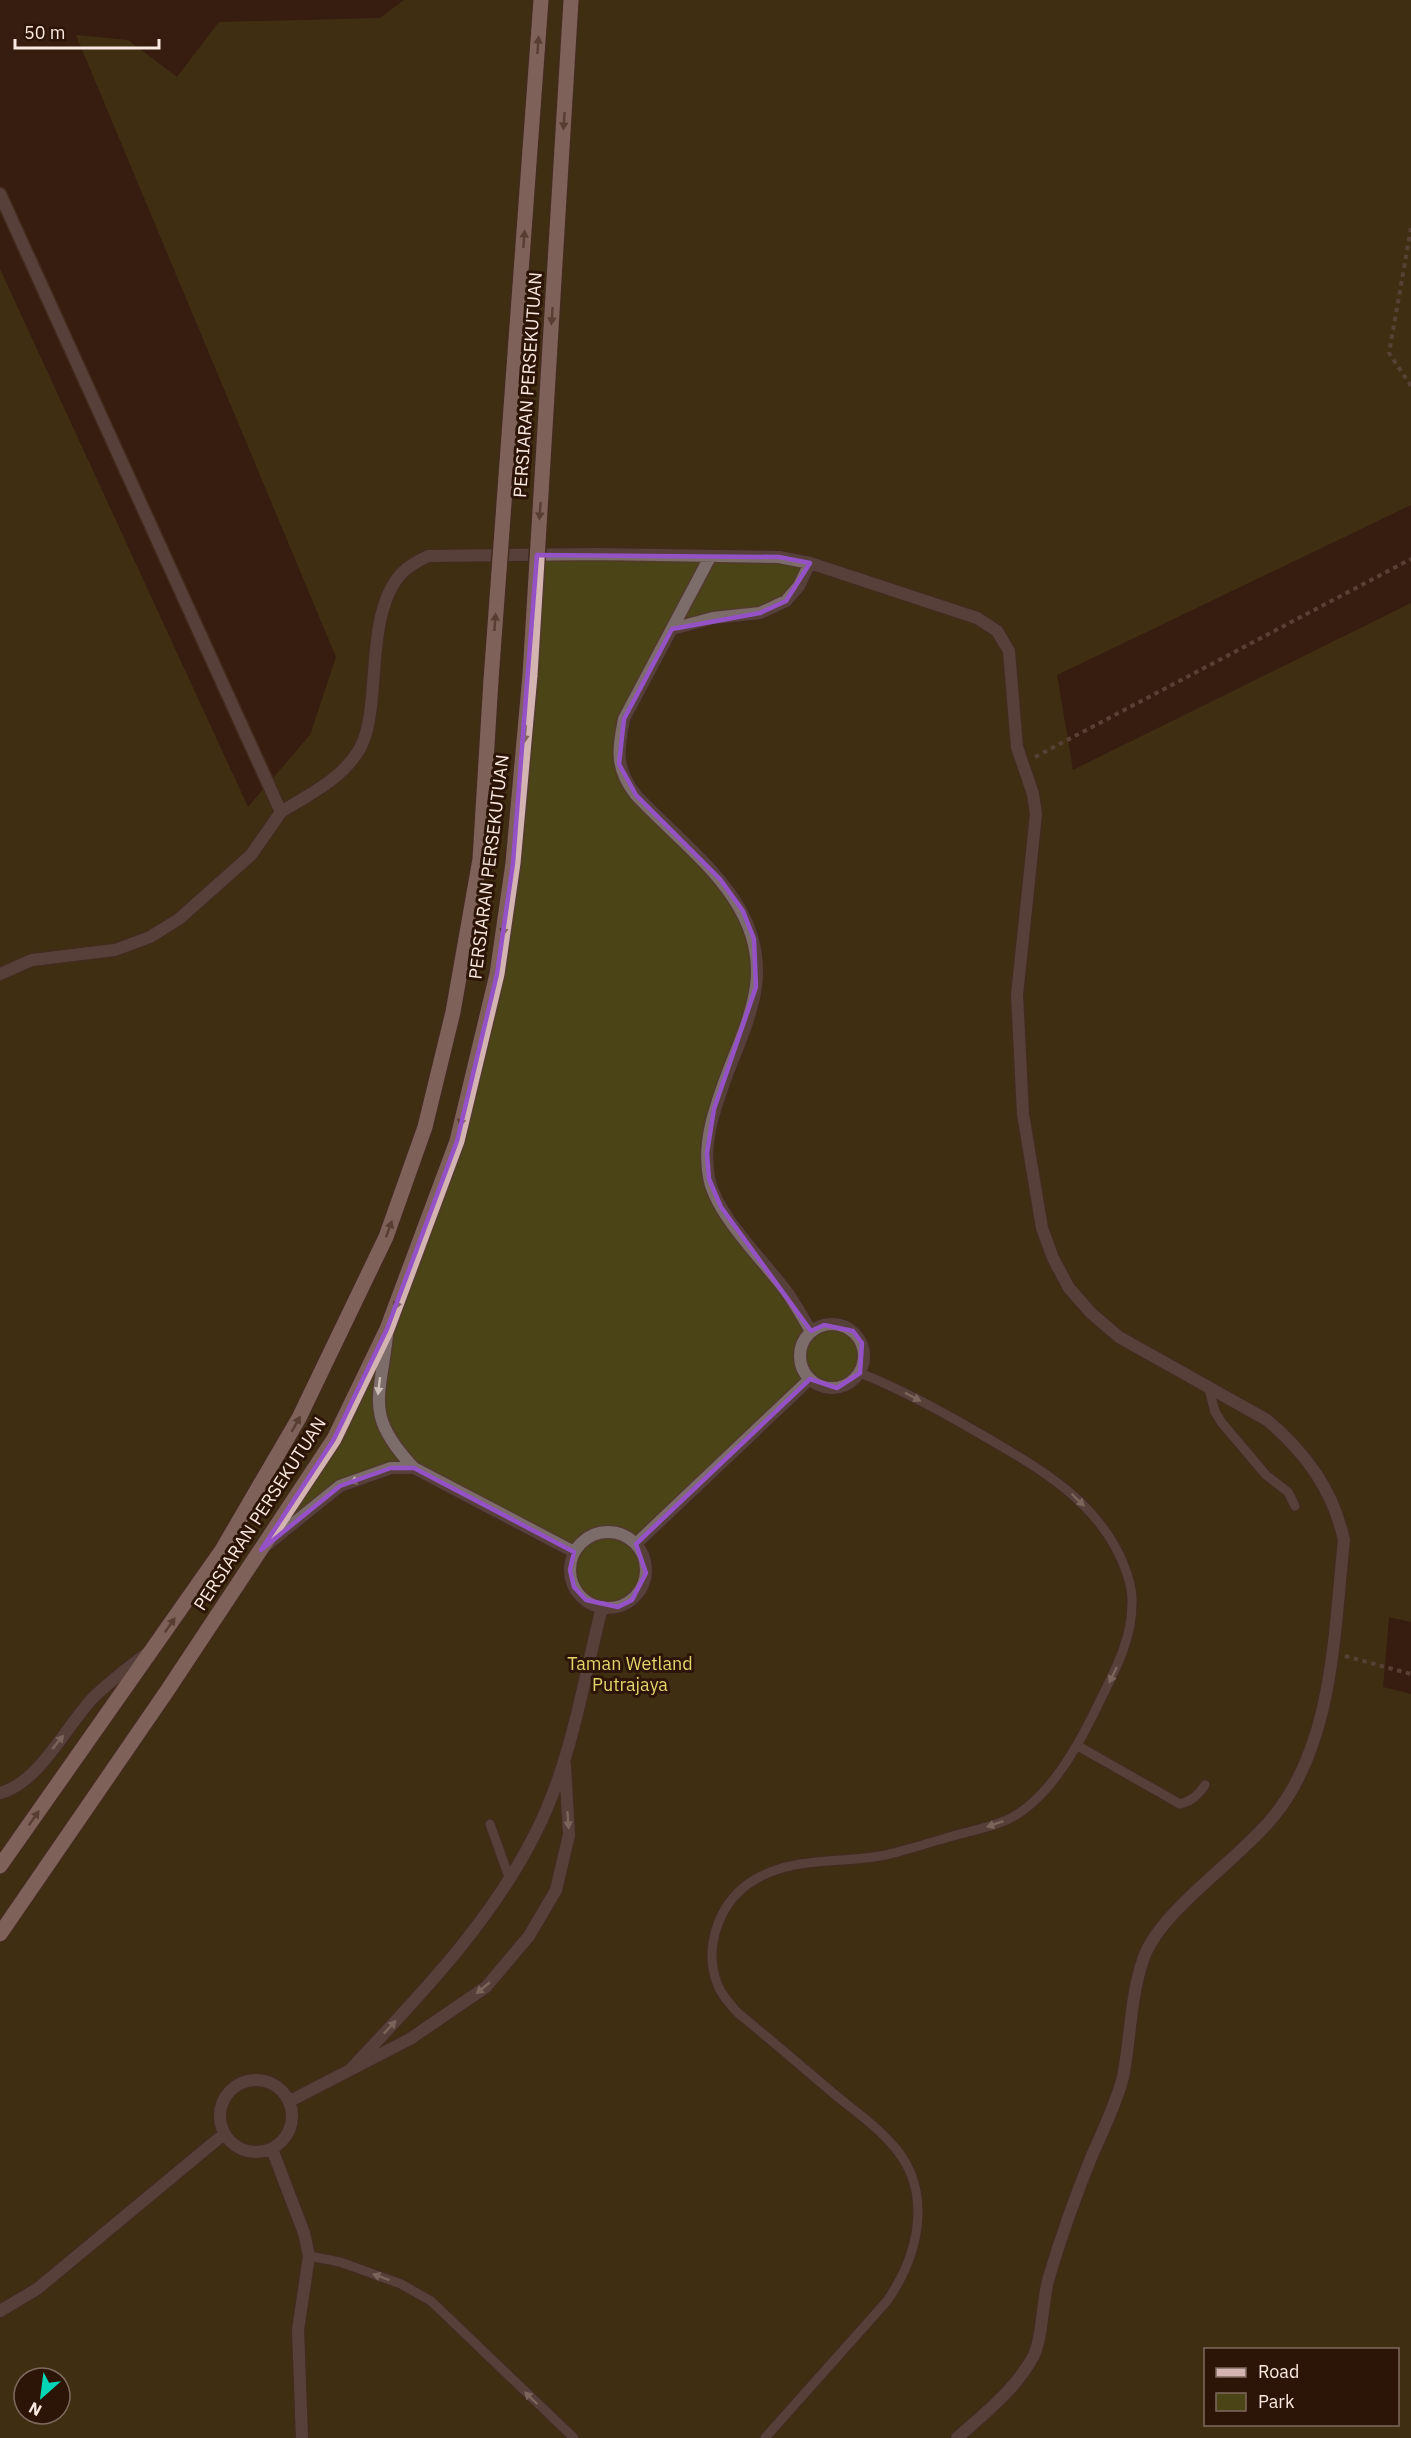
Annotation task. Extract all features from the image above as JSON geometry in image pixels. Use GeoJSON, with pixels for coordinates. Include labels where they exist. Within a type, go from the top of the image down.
{"type":"FeatureCollection","features":[{"type":"Feature","properties":{"kind":"main road","name":"PERSIARAN PERSEKUTUAN"},"geometry":{"type":"LineString","coordinates":[[0,1866],[222,1550],[299,1418],[386,1237],[425,1127],[453,1012],[480,859],[541,0]]}},
{"type":"Feature","properties":{"kind":"main road","name":"PERSIARAN PERSEKUTUAN"},"geometry":{"type":"LineString","coordinates":[[0,1934],[167,1691],[334,1439],[387,1329],[457,1141],[497,974],[513,863],[530,675],[572,0]]}},
{"type":"Feature","properties":{"kind":"street"},"geometry":{"type":"LineString","coordinates":[[0,194],[281,812]]}},
{"type":"Feature","properties":{"kind":"street"},"geometry":{"type":"LineString","coordinates":[[0,975],[32,960],[115,950],[150,937],[179,919],[251,855],[281,812],[327,783],[346,767],[359,750],[368,731],[380,618],[389,594],[401,574],[414,563],[428,556],[597,554],[779,558],[810,563],[977,618],[997,631],[1009,651],[1017,747],[1033,794],[1036,814],[1017,995],[1023,1114],[1042,1228],[1053,1258],[1069,1288],[1091,1313],[1119,1337],[1267,1420],[1288,1438],[1319,1476],[1330,1496],[1339,1518],[1344,1540],[1325,1706],[1303,1772],[1275,1815],[1248,1845],[1185,1902],[1161,1929],[1144,1955],[1133,1996],[1122,2081],[1079,2187],[1048,2279],[1035,2353],[1020,2378],[1001,2399],[957,2438]]}},
{"type":"Feature","properties":{"kind":"street"},"geometry":{"type":"LineString","coordinates":[[710,557],[624,719],[619,746],[619,764],[625,780],[636,795],[720,879],[743,910],[754,939],[758,964],[756,987],[750,1012],[714,1109],[707,1152],[709,1179],[722,1207],[788,1294],[811,1331]]}},
{"type":"Feature","properties":{"kind":"street"},"geometry":{"type":"LineString","coordinates":[[672,629],[713,618],[760,613],[786,601],[799,586],[810,563]]}},
{"type":"Feature","properties":{"kind":"street"},"geometry":{"type":"LineString","coordinates":[[824,1324],[839,1325],[853,1331],[862,1343],[864,1358],[860,1373],[850,1383],[837,1388],[822,1387],[810,1379],[802,1368],[800,1355],[803,1342],[811,1331],[824,1324]]}},
{"type":"Feature","properties":{"kind":"street"},"geometry":{"type":"LineString","coordinates":[[387,1329],[377,1401],[383,1426],[397,1450],[414,1468],[574,1552]]}},
{"type":"Feature","properties":{"kind":"street"},"geometry":{"type":"LineString","coordinates":[[636,1544],[810,1379]]}},
{"type":"Feature","properties":{"kind":"street"},"geometry":{"type":"LineString","coordinates":[[261,1550],[340,1486],[391,1468],[414,1468]]}},
{"type":"Feature","properties":{"kind":"street"},"geometry":{"type":"LineString","coordinates":[[603,1532],[621,1534],[636,1544],[644,1557],[646,1573],[642,1588],[632,1600],[618,1607],[602,1607],[586,1600],[574,1587],[570,1570],[574,1552],[586,1539],[603,1532]]}},
{"type":"Feature","properties":{"kind":"street"},"geometry":{"type":"LineString","coordinates":[[350,2070],[473,1932],[510,1880],[536,1832],[564,1761],[602,1607]]}},
{"type":"Feature","properties":{"kind":"street"},"geometry":{"type":"LineString","coordinates":[[0,1793],[17,1787],[30,1776],[91,1700],[119,1674],[153,1650]]}},
{"type":"Feature","properties":{"kind":"street"},"geometry":{"type":"LineString","coordinates":[[290,2101],[410,2039],[486,1987],[529,1936],[556,1890],[569,1835],[564,1761]]}},
{"type":"Feature","properties":{"kind":"street"},"geometry":{"type":"LineString","coordinates":[[248,2079],[265,2080],[280,2087],[290,2101],[293,2115],[291,2129],[284,2140],[272,2149],[255,2153],[237,2147],[224,2134],[219,2118],[222,2101],[232,2087],[248,2079]]}},
{"type":"Feature","properties":{"kind":"street"},"geometry":{"type":"LineString","coordinates":[[0,2311],[37,2289],[224,2134]]}},
{"type":"Feature","properties":{"kind":"street"},"geometry":{"type":"LineString","coordinates":[[272,2149],[304,2233],[309,2256],[298,2330],[302,2438]]}},
{"type":"Feature","properties":{"kind":"lane"},"geometry":{"type":"LineString","coordinates":[[765,2438],[887,2301],[899,2284],[913,2253],[918,2231],[918,2215],[911,2176],[890,2142],[738,2013],[725,1998],[717,1984],[713,1965],[712,1946],[715,1929],[734,1897],[748,1885],[786,1866],[880,1856],[1003,1822],[1024,1810],[1041,1793],[1078,1746],[1117,1666],[1130,1632],[1133,1602],[1128,1576],[1115,1544],[1093,1514],[1065,1487],[1033,1464],[894,1386],[860,1373]]}},
{"type":"Feature","properties":{"kind":"lane"},"geometry":{"type":"LineString","coordinates":[[1208,1385],[1215,1412],[1222,1424],[1266,1475],[1288,1492],[1295,1506]]}},
{"type":"Feature","properties":{"kind":"lane"},"geometry":{"type":"LineString","coordinates":[[1078,1746],[1180,1804],[1198,1795],[1205,1785]]}},
{"type":"Feature","properties":{"kind":"lane"},"geometry":{"type":"LineString","coordinates":[[490,1824],[510,1880]]}},
{"type":"Feature","properties":{"kind":"lane"},"geometry":{"type":"LineString","coordinates":[[309,2256],[340,2262],[401,2284],[431,2301],[574,2438]]}},
{"type":"Feature","properties":{"kind":"path"},"geometry":{"type":"LineString","coordinates":[[1411,228],[1389,353],[1411,386]]}},
{"type":"Feature","properties":{"kind":"path"},"geometry":{"type":"LineString","coordinates":[[1022,764],[1411,559]]}},
{"type":"Feature","properties":{"kind":"path"},"geometry":{"type":"LineString","coordinates":[[1331,1652],[1411,1674]]}},
{"type":"Feature","properties":{"kind":"highlighted area"},"geometry":{"type":"Polygon","coordinates":[[[537,555],[779,557],[810,563],[786,601],[760,613],[672,629],[624,719],[619,764],[636,795],[720,879],[743,911],[754,939],[756,987],[714,1109],[707,1153],[709,1179],[721,1207],[811,1331],[824,1325],[853,1331],[862,1343],[860,1373],[837,1388],[810,1379],[636,1544],[646,1573],[632,1600],[618,1607],[586,1600],[574,1587],[570,1570],[574,1552],[414,1468],[391,1468],[340,1486],[261,1550],[334,1439],[387,1329],[457,1141],[497,974],[513,863],[537,555]]]}},
{"type":"Feature","properties":{"kind":"green space","name":"Taman Wetland Putrajaya"},"geometry":{"type":"Polygon","coordinates":[[[404,0],[1411,0],[1411,505],[1057,675],[1073,770],[1411,603],[1411,1622],[1389,1617],[1383,1687],[1411,1694],[1411,2438],[0,2438],[0,269],[248,807],[310,735],[336,657],[76,35],[128,40],[177,77],[219,22],[380,18],[404,0]]]}}]}
